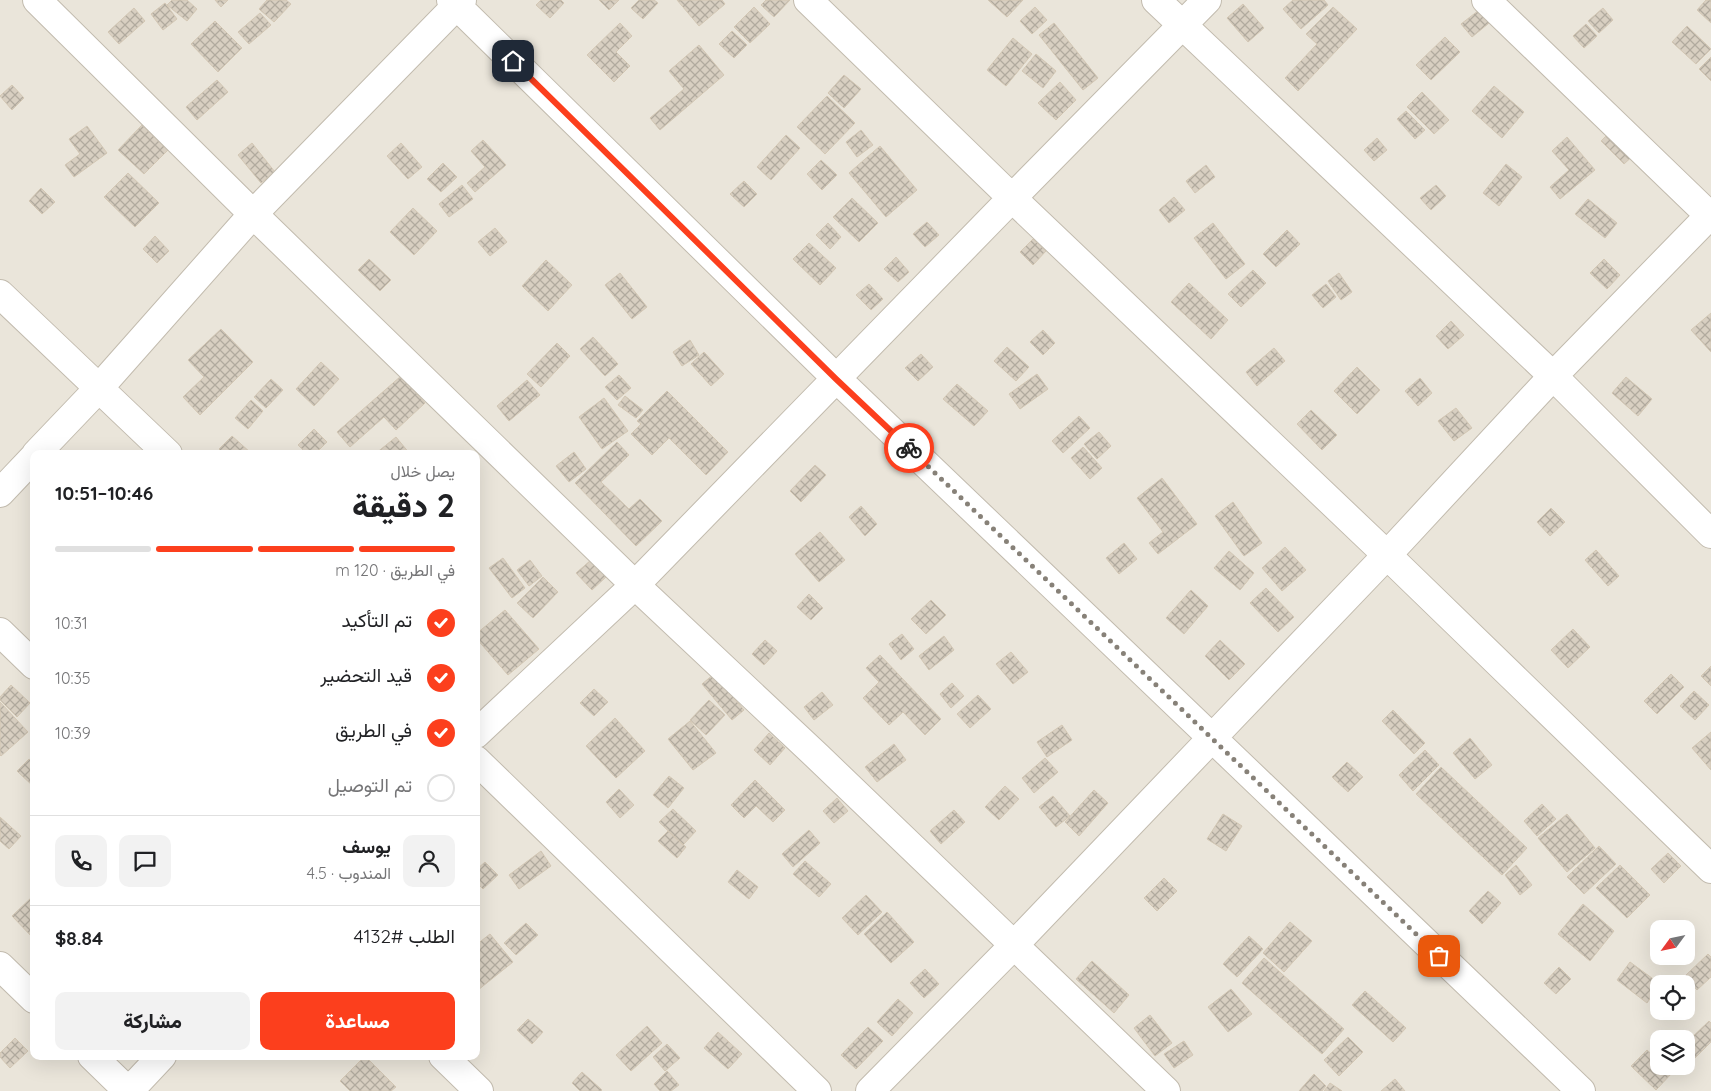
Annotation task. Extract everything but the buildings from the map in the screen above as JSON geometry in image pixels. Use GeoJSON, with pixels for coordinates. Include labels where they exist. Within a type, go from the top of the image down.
{"type":"FeatureCollection","features":[{"type":"Feature","properties":{"kind":"street"},"geometry":{"type":"LineString","coordinates":[[37,0],[253,214],[635,585],[1015,944],[1166,1091]]}},
{"type":"Feature","properties":{"kind":"street"},"geometry":{"type":"LineString","coordinates":[[808,0],[1012,198],[1387,555],[1711,869]]}},
{"type":"Feature","properties":{"kind":"street"},"geometry":{"type":"LineString","coordinates":[[1156,0],[1553,376],[1711,534]]}},
{"type":"Feature","properties":{"kind":"street"},"geometry":{"type":"LineString","coordinates":[[480,730],[635,585],[1207,0]]}},
{"type":"Feature","properties":{"kind":"street"},"geometry":{"type":"LineString","coordinates":[[870,1091],[1015,944],[1212,739],[1387,555],[1553,376],[1711,215],[1486,0]]}},
{"type":"Feature","properties":{"kind":"street"},"geometry":{"type":"LineString","coordinates":[[40,450],[99,388],[253,214],[456,2],[836,379],[1581,1091]]}},
{"type":"Feature","properties":{"kind":"street"},"geometry":{"type":"LineString","coordinates":[[0,294],[164,450]]}},
{"type":"Feature","properties":{"kind":"street"},"geometry":{"type":"LineString","coordinates":[[0,493],[30,461]]}},
{"type":"Feature","properties":{"kind":"street"},"geometry":{"type":"LineString","coordinates":[[0,632],[30,660]]}},
{"type":"Feature","properties":{"kind":"street"},"geometry":{"type":"LineString","coordinates":[[480,764],[817,1091]]}},
{"type":"Feature","properties":{"kind":"street"},"geometry":{"type":"LineString","coordinates":[[0,966],[30,995]]}},
{"type":"Feature","properties":{"kind":"street"},"geometry":{"type":"LineString","coordinates":[[96,1060],[128,1091],[158,1060]]}},
{"type":"Feature","properties":{"kind":"street"},"geometry":{"type":"LineString","coordinates":[[447,1060],[479,1091]]}},
{"type":"Feature","properties":{"kind":"shaded area"},"geometry":{"type":"Polygon","coordinates":[[[0,0],[1711,0],[1711,1091],[0,1091],[0,0]]]}},
{"type":"Feature","properties":{"kind":"way so far"},"geometry":{"type":"LineString","coordinates":[[909,448],[1439,956]]}},
{"type":"Feature","properties":{"kind":"route"},"geometry":{"type":"LineString","coordinates":[[513,61],[836,379],[909,448]]}}]}
